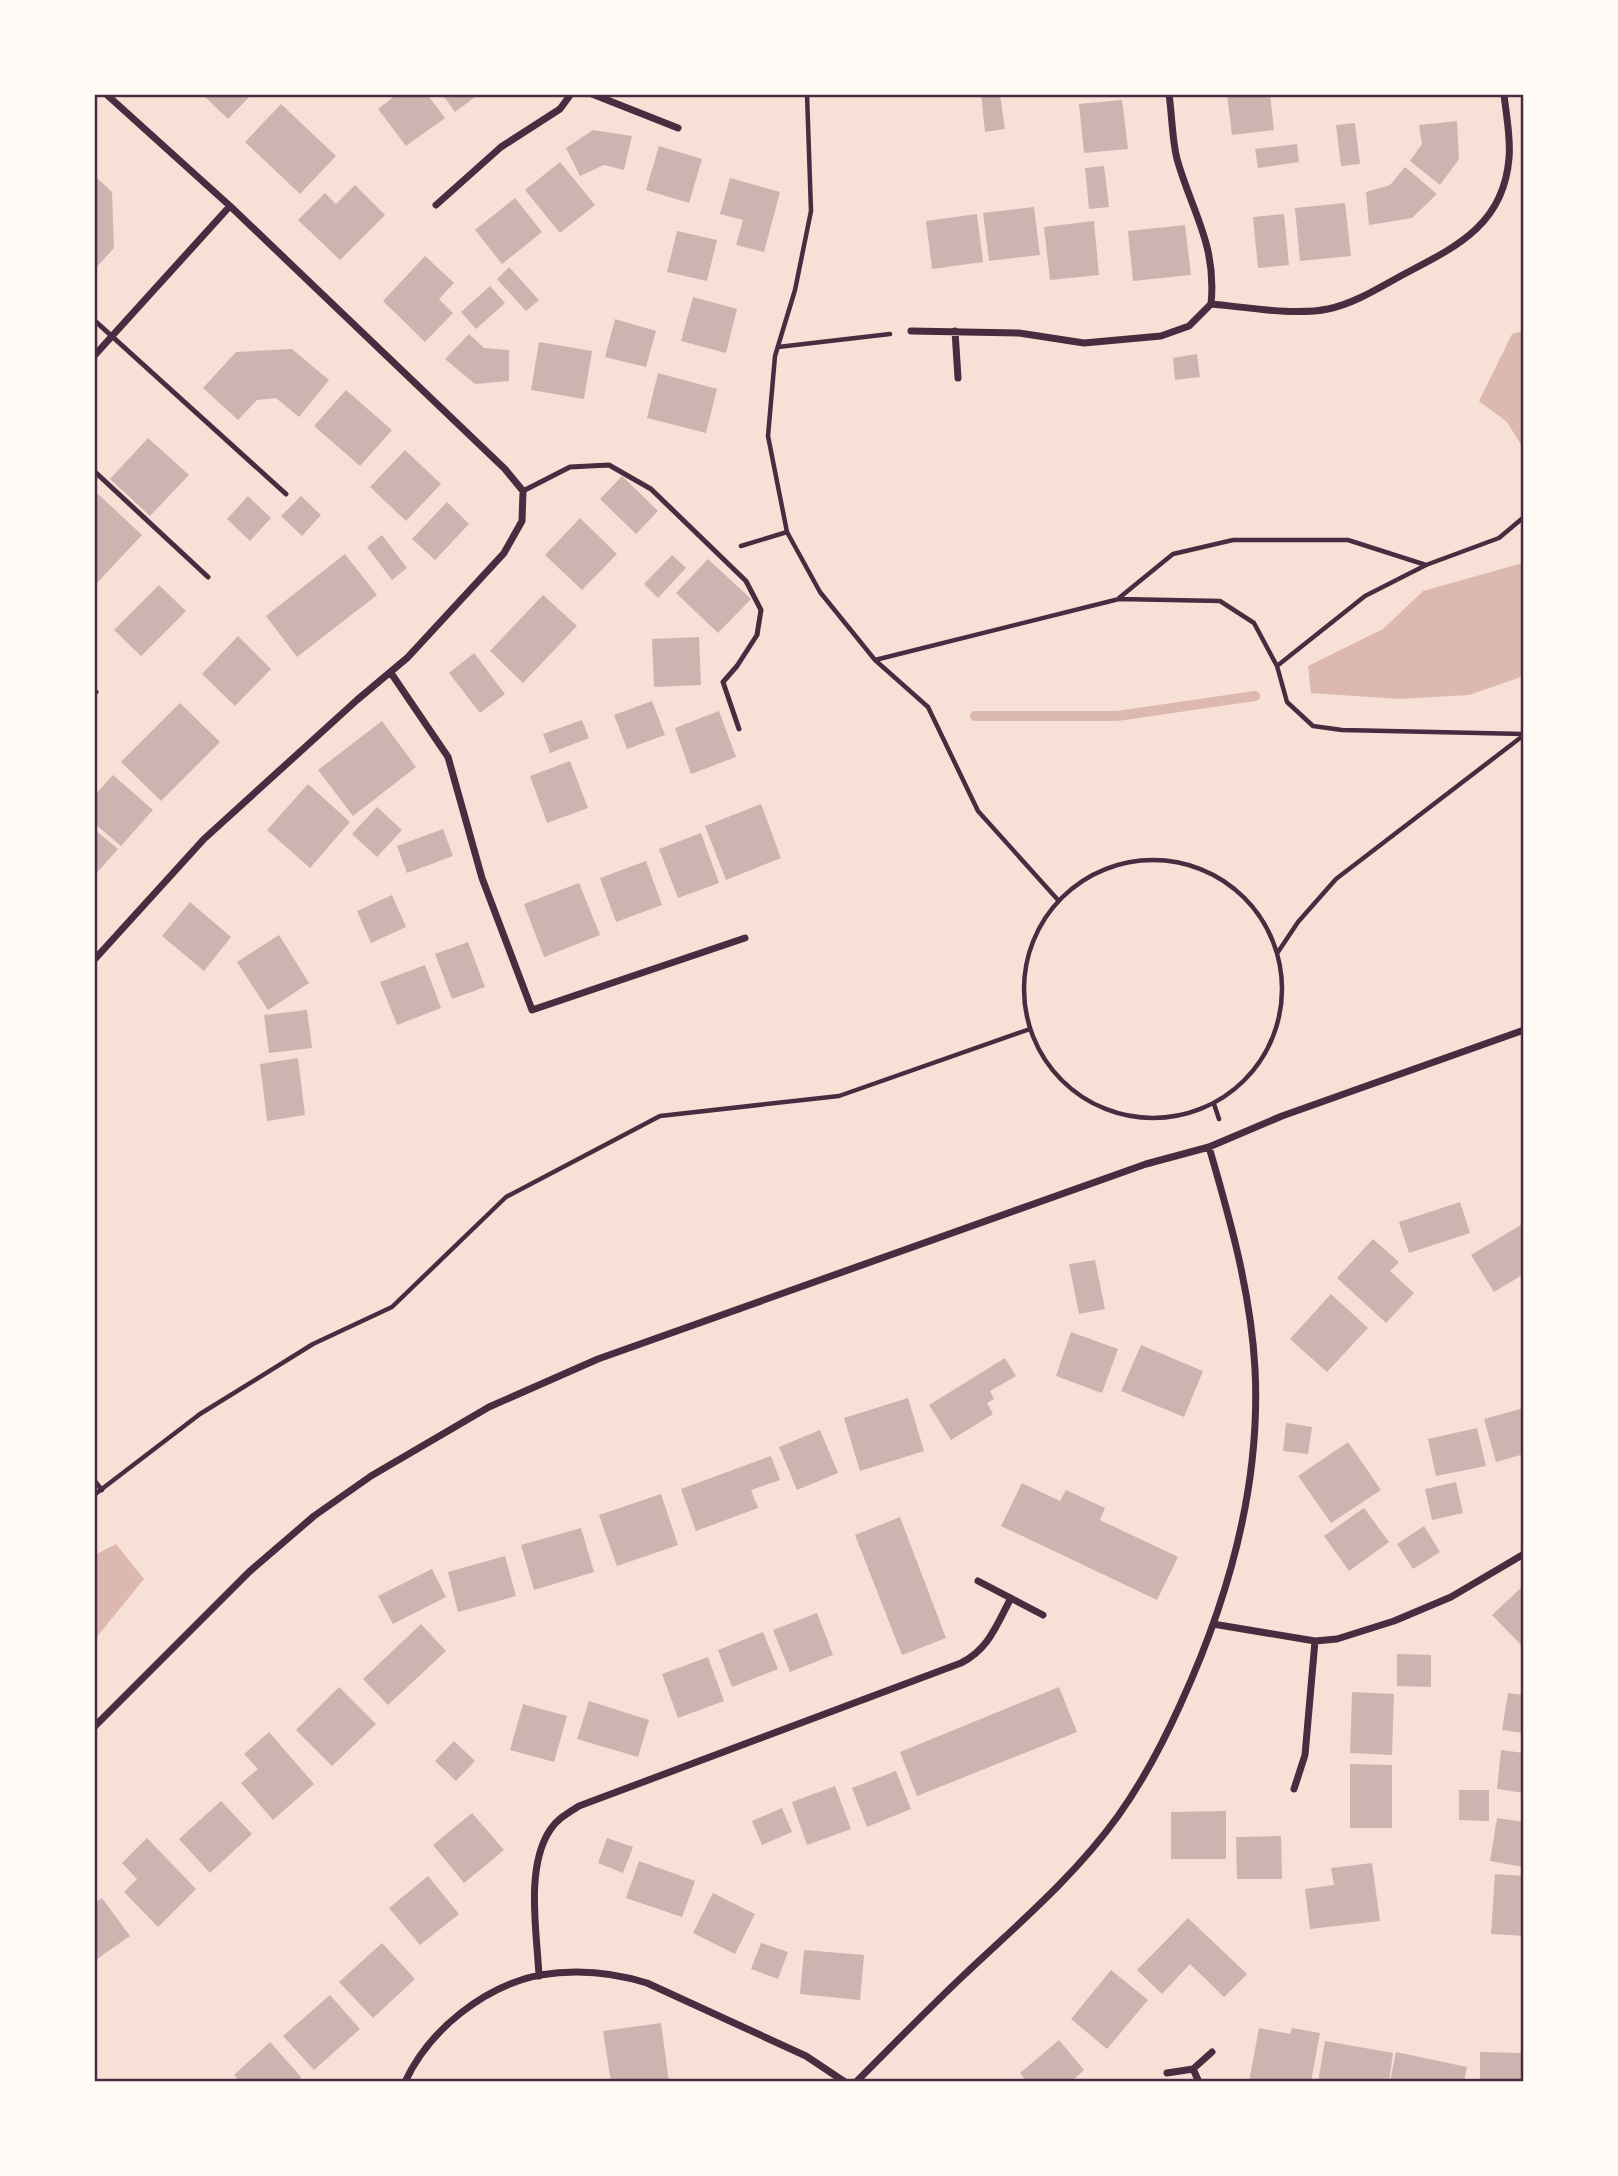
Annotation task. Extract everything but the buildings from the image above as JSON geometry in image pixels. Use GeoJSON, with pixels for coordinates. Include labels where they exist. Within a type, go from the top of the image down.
{"type":"FeatureCollection","features":[{"type":"Feature","properties":{"kind":"street"},"geometry":{"type":"LineString","coordinates":[[94,960],[204,839],[407,658],[504,553],[522,521],[523,491],[505,469],[230,206],[106,94]]}},
{"type":"Feature","properties":{"kind":"street"},"geometry":{"type":"LineString","coordinates":[[436,205],[502,147],[561,109],[571,94]]}},
{"type":"Feature","properties":{"kind":"street"},"geometry":{"type":"LineString","coordinates":[[592,94],[678,128]]}},
{"type":"Feature","properties":{"kind":"street"},"geometry":{"type":"LineString","coordinates":[[911,331],[1019,333],[1084,343],[1161,336],[1189,326],[1211,304],[1214,279],[1206,236],[1177,157],[1169,94]]}},
{"type":"Feature","properties":{"kind":"street"},"geometry":{"type":"LineString","coordinates":[[1211,304],[1305,312],[1327,309],[1352,302],[1469,237],[1494,209],[1507,174],[1509,141],[1504,94]]}},
{"type":"Feature","properties":{"kind":"street"},"geometry":{"type":"LineString","coordinates":[[94,356],[230,206]]}},
{"type":"Feature","properties":{"kind":"street"},"geometry":{"type":"LineString","coordinates":[[955,331],[958,378]]}},
{"type":"Feature","properties":{"kind":"street"},"geometry":{"type":"LineString","coordinates":[[391,673],[448,757],[482,878],[532,1010],[745,938]]}},
{"type":"Feature","properties":{"kind":"street"},"geometry":{"type":"LineString","coordinates":[[94,1727],[249,1572],[314,1517],[371,1476],[489,1407],[610,1355],[1146,1164],[1209,1147],[1282,1116],[1524,1030]]}},
{"type":"Feature","properties":{"kind":"street"},"geometry":{"type":"LineString","coordinates":[[856,2081],[1059,1886],[1118,1817],[1159,1749],[1196,1669],[1213,1623],[1242,1525],[1256,1407],[1255,1367],[1242,1274],[1209,1147]]}},
{"type":"Feature","properties":{"kind":"street"},"geometry":{"type":"LineString","coordinates":[[1213,1623],[1315,1641],[1337,1639],[1394,1621],[1451,1597],[1524,1554]]}},
{"type":"Feature","properties":{"kind":"street"},"geometry":{"type":"LineString","coordinates":[[978,1581],[1043,1615]]}},
{"type":"Feature","properties":{"kind":"street"},"geometry":{"type":"LineString","coordinates":[[539,1976],[535,1882],[537,1864],[550,1830],[562,1817],[579,1806],[961,1663],[975,1656],[986,1644],[1011,1598]]}},
{"type":"Feature","properties":{"kind":"street"},"geometry":{"type":"LineString","coordinates":[[1294,1788],[1305,1755],[1315,1641]]}},
{"type":"Feature","properties":{"kind":"street"},"geometry":{"type":"LineString","coordinates":[[405,2081],[424,2050],[455,2018],[495,1992],[539,1976],[561,1973],[606,1973],[646,1983],[806,2056],[845,2081]]}},
{"type":"Feature","properties":{"kind":"street"},"geometry":{"type":"LineString","coordinates":[[1167,2073],[1193,2069],[1212,2052]]}},
{"type":"Feature","properties":{"kind":"street"},"geometry":{"type":"LineString","coordinates":[[1193,2069],[1199,2081]]}},
{"type":"Feature","properties":{"kind":"lane"},"geometry":{"type":"LineString","coordinates":[[94,320],[286,494]]}},
{"type":"Feature","properties":{"kind":"lane"},"geometry":{"type":"LineString","coordinates":[[523,491],[570,467],[609,465],[651,489],[746,581],[761,610],[757,635],[723,682],[739,729]]}},
{"type":"Feature","properties":{"kind":"lane"},"geometry":{"type":"LineString","coordinates":[[94,471],[208,578]]}},
{"type":"Feature","properties":{"kind":"path"},"geometry":{"type":"LineString","coordinates":[[807,94],[811,211],[796,290],[775,356],[768,436],[787,532],[820,592],[875,660],[928,707],[978,810],[1058,900]]}},
{"type":"Feature","properties":{"kind":"path"},"geometry":{"type":"LineString","coordinates":[[778,347],[911,331]]}},
{"type":"Feature","properties":{"kind":"path"},"geometry":{"type":"LineString","coordinates":[[1277,666],[1365,596],[1426,565],[1499,538],[1524,517]]}},
{"type":"Feature","properties":{"kind":"path"},"geometry":{"type":"LineString","coordinates":[[717,554],[787,532]]}},
{"type":"Feature","properties":{"kind":"path"},"geometry":{"type":"LineString","coordinates":[[1119,598],[1173,554],[1233,540],[1348,540],[1426,565]]}},
{"type":"Feature","properties":{"kind":"path"},"geometry":{"type":"LineString","coordinates":[[875,660],[1119,598],[1220,601],[1254,623],[1277,666],[1287,702],[1313,726],[1342,730],[1524,735]]}},
{"type":"Feature","properties":{"kind":"path"},"geometry":{"type":"LineString","coordinates":[[1278,952],[1298,922],[1336,879],[1524,735]]}},
{"type":"Feature","properties":{"kind":"path"},"geometry":{"type":"LineString","coordinates":[[1149,860],[1183,863],[1215,875],[1242,895],[1264,922],[1278,952],[1283,983],[1280,1014],[1271,1044],[1255,1070],[1236,1089],[1214,1104],[1182,1115],[1148,1118],[1109,1111],[1075,1092],[1047,1064],[1030,1029],[1024,995],[1027,961],[1038,928],[1058,900],[1085,879],[1116,865],[1149,860]]}},
{"type":"Feature","properties":{"kind":"path"},"geometry":{"type":"LineString","coordinates":[[94,1495],[200,1414],[313,1344],[392,1307],[506,1197],[660,1116],[839,1096],[1030,1029]]}},
{"type":"Feature","properties":{"kind":"path"},"geometry":{"type":"LineString","coordinates":[[94,1480],[102,1490]]}},
{"type":"Feature","properties":{"kind":"shaded area"},"geometry":{"type":"Polygon","coordinates":[[[1524,331],[1523,448],[1507,422],[1479,401],[1512,334],[1524,331]]]}},
{"type":"Feature","properties":{"kind":"shaded area"},"geometry":{"type":"Polygon","coordinates":[[[1523,563],[1524,675],[1469,695],[1399,699],[1311,693],[1308,666],[1383,629],[1423,591],[1523,563]]]}},
{"type":"Feature","properties":{"kind":"shaded area"},"geometry":{"type":"Polygon","coordinates":[[[116,1544],[144,1579],[95,1639],[95,1555],[116,1544]]]}},
{"type":"Feature","properties":{"kind":"waterway"},"geometry":{"type":"LineString","coordinates":[[975,716],[1117,716],[1255,696]]}}]}
